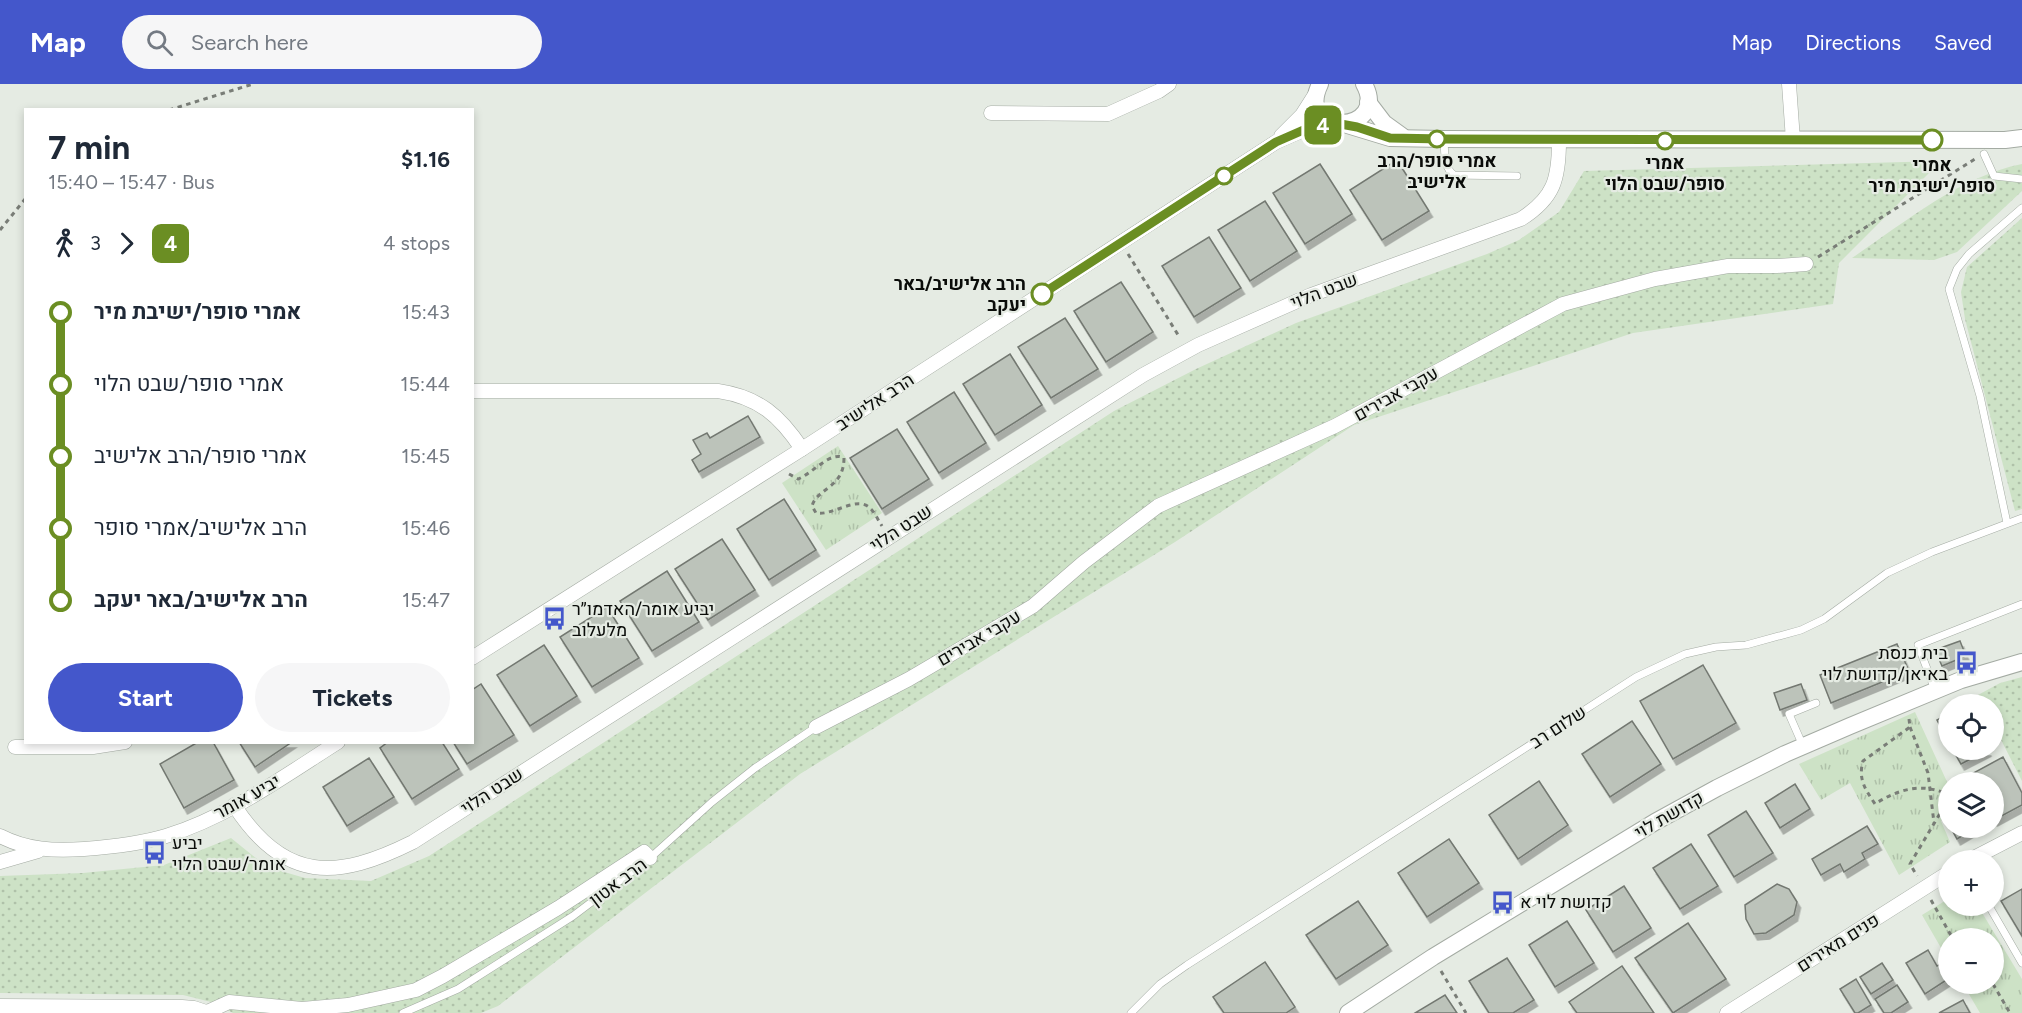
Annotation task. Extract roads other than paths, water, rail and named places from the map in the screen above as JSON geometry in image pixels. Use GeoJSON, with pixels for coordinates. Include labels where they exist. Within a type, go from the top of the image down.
{"type":"FeatureCollection","features":[{"type":"Feature","properties":{"kind":"street"},"geometry":{"type":"LineString","coordinates":[[992,112],[1108,114],[1159,91],[1169,84]]}},
{"type":"Feature","properties":{"kind":"street"},"geometry":{"type":"LineString","coordinates":[[1789,84],[1793,140]]}},
{"type":"Feature","properties":{"kind":"street"},"geometry":{"type":"LineString","coordinates":[[1318,88],[1316,101],[1322,115],[1339,124],[1390,138],[1558,141],[2005,140],[2022,138]]}},
{"type":"Feature","properties":{"kind":"street"},"geometry":{"type":"LineString","coordinates":[[1276,142],[1302,115],[1318,88]]}},
{"type":"Feature","properties":{"kind":"street"},"geometry":{"type":"LineString","coordinates":[[1276,142],[1308,128],[1357,119],[1362,115],[1368,91]]}},
{"type":"Feature","properties":{"kind":"street"},"geometry":{"type":"LineString","coordinates":[[1368,91],[1384,123],[1392,130],[1409,138]]}},
{"type":"Feature","properties":{"kind":"street","name":"שבט הלוי"},"geometry":{"type":"LineString","coordinates":[[234,805],[247,826],[261,842],[277,854],[311,867],[330,868],[370,861],[413,842],[1115,391],[1188,350],[1311,295],[1521,219],[1540,206],[1552,190],[1558,172],[1558,141]]}},
{"type":"Feature","properties":{"kind":"street","name":"הרב אלישיב"},"geometry":{"type":"LineString","coordinates":[[474,652],[779,464],[1276,142]]}},
{"type":"Feature","properties":{"kind":"street","name":"עקבי אבירים"},"geometry":{"type":"LineString","coordinates":[[816,727],[909,679],[1033,606],[1084,562],[1158,506],[1335,426],[1563,304],[1655,279],[1728,266],[1806,264]]}},
{"type":"Feature","properties":{"kind":"street"},"geometry":{"type":"LineString","coordinates":[[474,391],[718,391],[750,399],[768,410],[790,431],[802,449]]}},
{"type":"Feature","properties":{"kind":"street","name":"קדושת לוי"},"geometry":{"type":"LineString","coordinates":[[1348,1013],[1433,957],[1655,822],[1717,788],[1803,746],[1961,680],[2019,663]]}},
{"type":"Feature","properties":{"kind":"street"},"geometry":{"type":"LineString","coordinates":[[15,747],[93,747],[112,744]]}},
{"type":"Feature","properties":{"kind":"street","name":"יביע אומר"},"geometry":{"type":"LineString","coordinates":[[41,850],[110,847],[150,840],[192,826],[234,805],[335,744]]}},
{"type":"Feature","properties":{"kind":"street"},"geometry":{"type":"LineString","coordinates":[[1989,850],[2022,833]]}},
{"type":"Feature","properties":{"kind":"street"},"geometry":{"type":"LineString","coordinates":[[0,836],[26,847],[41,850]]}},
{"type":"Feature","properties":{"kind":"street"},"geometry":{"type":"LineString","coordinates":[[0,862],[41,850]]}},
{"type":"Feature","properties":{"kind":"street"},"geometry":{"type":"LineString","coordinates":[[0,1006],[182,1006],[208,1012],[229,1002],[302,1009],[348,1005],[416,990],[444,976],[558,908],[644,852],[650,858]]}},
{"type":"Feature","properties":{"kind":"street","name":"פנים מאירים"},"geometry":{"type":"LineString","coordinates":[[1727,1013],[1938,880]]}},
{"type":"Feature","properties":{"kind":"lane"},"geometry":{"type":"LineString","coordinates":[[1444,139],[1448,171],[1454,175],[1517,176]]}},
{"type":"Feature","properties":{"kind":"lane"},"geometry":{"type":"LineString","coordinates":[[1984,154],[1994,176],[2022,179]]}},
{"type":"Feature","properties":{"kind":"lane"},"geometry":{"type":"LineString","coordinates":[[2007,523],[1980,396],[1949,289],[1957,269],[1969,254],[2022,208]]}},
{"type":"Feature","properties":{"kind":"lane","name":"שלום רב"},"geometry":{"type":"LineString","coordinates":[[1131,1013],[1160,984],[1187,964],[1636,677],[1685,654],[1716,647],[1746,645],[1801,630],[1824,619],[1887,573],[1932,552],[2022,518]]}},
{"type":"Feature","properties":{"kind":"lane"},"geometry":{"type":"LineString","coordinates":[[1935,691],[1918,645],[2022,604]]}},
{"type":"Feature","properties":{"kind":"lane"},"geometry":{"type":"LineString","coordinates":[[1803,746],[1789,714],[1816,702]]}},
{"type":"Feature","properties":{"kind":"lane","name":"הרב אטון"},"geometry":{"type":"LineString","coordinates":[[404,1013],[458,989],[573,916],[650,858],[712,802],[755,768],[816,727]]}},
{"type":"Feature","properties":{"kind":"lane"},"geometry":{"type":"LineString","coordinates":[[1995,916],[2022,963]]}},
{"type":"Feature","properties":{"kind":"place","name":"אמרי סופר/הרב אלישיב"},"geometry":{"type":"Point","coordinates":[1437,139]}},
{"type":"Feature","properties":{"kind":"place","name":"אמרי סופר/ישיבת מיר"},"geometry":{"type":"Point","coordinates":[1932,140]}},
{"type":"Feature","properties":{"kind":"place","name":"אמרי סופר/שבט הלוי"},"geometry":{"type":"Point","coordinates":[1665,141]}},
{"type":"Feature","properties":{"kind":"place","name":"הרב אלישיב/באר יעקב"},"geometry":{"type":"Point","coordinates":[1042,294]}},
{"type":"Feature","properties":{"kind":"place","name":"יביע אומר/האדמו״ר מלעלוב"},"geometry":{"type":"Point","coordinates":[554,619]}},
{"type":"Feature","properties":{"kind":"place","name":"בית כנסת באיאן/קדושת לוי"},"geometry":{"type":"Point","coordinates":[1966,663]}},
{"type":"Feature","properties":{"kind":"place","name":"יביע אומר/שבט הלוי"},"geometry":{"type":"Point","coordinates":[154,853]}},
{"type":"Feature","properties":{"kind":"place","name":"קדושת לוי א"},"geometry":{"type":"Point","coordinates":[1502,902]}}]}
